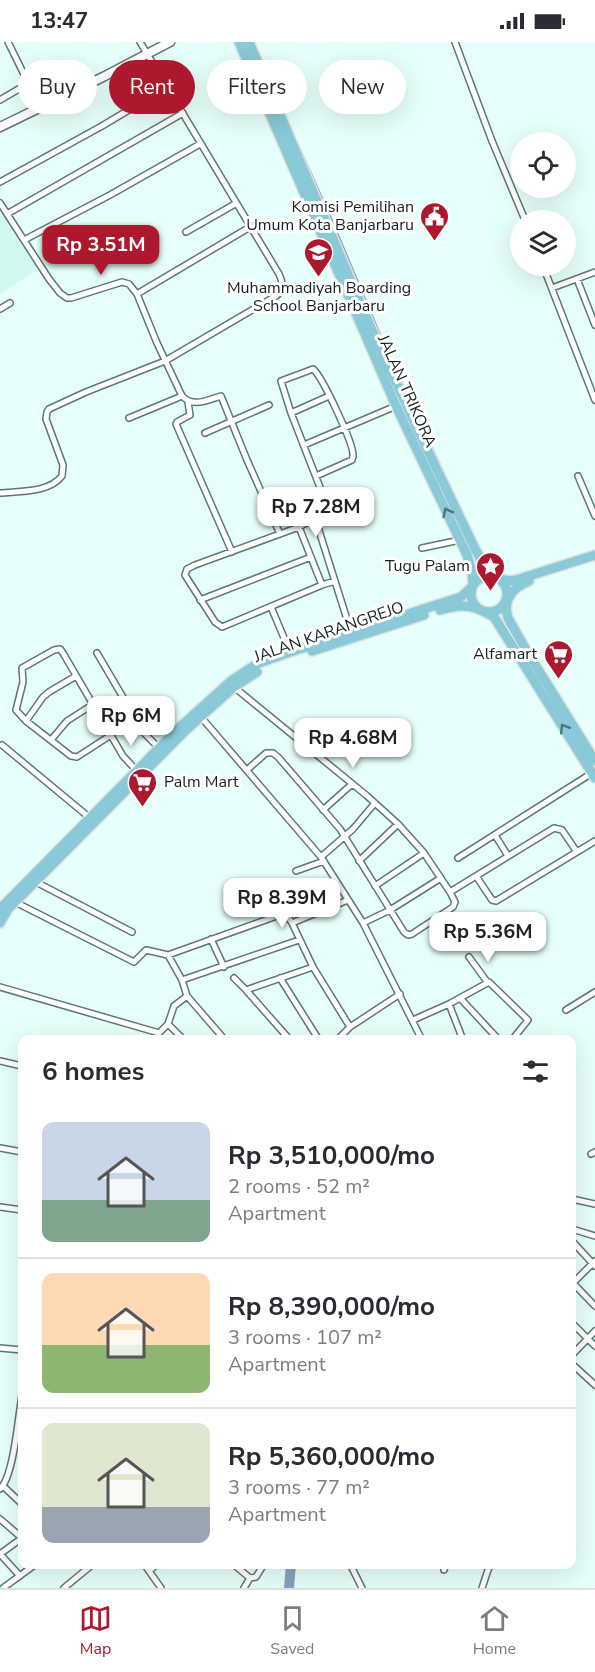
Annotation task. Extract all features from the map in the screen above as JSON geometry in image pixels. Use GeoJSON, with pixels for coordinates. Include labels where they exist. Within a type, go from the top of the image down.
{"type":"FeatureCollection","features":[{"type":"Feature","properties":{"kind":"main road"},"geometry":{"type":"LineString","coordinates":[[97,80],[170,42]]}},
{"type":"Feature","properties":{"kind":"main road","name":"JALAN TRIKORA"},"geometry":{"type":"LineString","coordinates":[[239,42],[426,449],[480,559],[497,578]]}},
{"type":"Feature","properties":{"kind":"main road","name":"JALAN TRIKORA"},"geometry":{"type":"LineString","coordinates":[[249,42],[396,406],[470,563],[473,586]]}},
{"type":"Feature","properties":{"kind":"main road"},"geometry":{"type":"LineString","coordinates":[[0,127],[26,114]]}},
{"type":"Feature","properties":{"kind":"main road"},"geometry":{"type":"LineString","coordinates":[[594,775],[501,627],[494,617],[473,602],[471,591],[476,582],[486,576],[509,581],[516,580],[595,555]]}},
{"type":"Feature","properties":{"kind":"main road"},"geometry":{"type":"LineString","coordinates":[[480,609],[495,611],[504,604],[514,589],[528,582],[595,560]]}},
{"type":"Feature","properties":{"kind":"main road"},"geometry":{"type":"LineString","coordinates":[[497,578],[507,589],[506,612],[511,625],[595,761]]}},
{"type":"Feature","properties":{"kind":"main road","name":"JALAN KARANGREJO"},"geometry":{"type":"LineString","coordinates":[[0,909],[162,750],[182,726],[231,681],[255,665],[461,597],[473,586]]}},
{"type":"Feature","properties":{"kind":"main road","name":"JALAN KARANGREJO"},"geometry":{"type":"LineString","coordinates":[[0,923],[8,909],[36,882],[90,818],[137,771],[234,687],[262,668],[451,607],[468,606],[480,609]]}},
{"type":"Feature","properties":{"kind":"street"},"geometry":{"type":"LineString","coordinates":[[8,42],[18,62]]}},
{"type":"Feature","properties":{"kind":"street"},"geometry":{"type":"LineString","coordinates":[[140,42],[151,60]]}},
{"type":"Feature","properties":{"kind":"street"},"geometry":{"type":"LineString","coordinates":[[455,42],[521,210]]}},
{"type":"Feature","properties":{"kind":"street"},"geometry":{"type":"LineString","coordinates":[[0,99],[18,89]]}},
{"type":"Feature","properties":{"kind":"street"},"geometry":{"type":"LineString","coordinates":[[0,182],[122,114]]}},
{"type":"Feature","properties":{"kind":"street"},"geometry":{"type":"LineString","coordinates":[[0,493],[35,490],[55,483],[62,476],[63,465],[46,418],[49,409],[165,361],[276,297],[282,291],[283,284],[279,274],[183,114],[3,209],[49,279],[67,298],[122,282],[129,284],[137,294],[165,361],[182,396],[188,402],[198,403],[222,396],[280,534]]}},
{"type":"Feature","properties":{"kind":"street"},"geometry":{"type":"LineString","coordinates":[[24,240],[200,144]]}},
{"type":"Feature","properties":{"kind":"street"},"geometry":{"type":"LineString","coordinates":[[186,232],[235,204]]}},
{"type":"Feature","properties":{"kind":"street"},"geometry":{"type":"LineString","coordinates":[[137,294],[250,227]]}},
{"type":"Feature","properties":{"kind":"street"},"geometry":{"type":"LineString","coordinates":[[552,288],[595,272]]}},
{"type":"Feature","properties":{"kind":"street"},"geometry":{"type":"LineString","coordinates":[[547,276],[595,400]]}},
{"type":"Feature","properties":{"kind":"street"},"geometry":{"type":"LineString","coordinates":[[577,279],[595,325]]}},
{"type":"Feature","properties":{"kind":"street"},"geometry":{"type":"LineString","coordinates":[[587,304],[595,300]]}},
{"type":"Feature","properties":{"kind":"street"},"geometry":{"type":"LineString","coordinates":[[0,309],[10,303]]}},
{"type":"Feature","properties":{"kind":"street"},"geometry":{"type":"LineString","coordinates":[[316,476],[347,463],[353,458],[344,428],[317,372],[313,369],[281,381],[321,490]]}},
{"type":"Feature","properties":{"kind":"street"},"geometry":{"type":"LineString","coordinates":[[129,418],[182,396]]}},
{"type":"Feature","properties":{"kind":"street"},"geometry":{"type":"LineString","coordinates":[[291,413],[329,396]]}},
{"type":"Feature","properties":{"kind":"street"},"geometry":{"type":"LineString","coordinates":[[188,402],[189,415],[176,424],[232,552]]}},
{"type":"Feature","properties":{"kind":"street"},"geometry":{"type":"LineString","coordinates":[[205,433],[269,405]]}},
{"type":"Feature","properties":{"kind":"street"},"geometry":{"type":"LineString","coordinates":[[304,445],[396,406]]}},
{"type":"Feature","properties":{"kind":"street"},"geometry":{"type":"LineString","coordinates":[[578,476],[595,516]]}},
{"type":"Feature","properties":{"kind":"street"},"geometry":{"type":"LineString","coordinates":[[306,500],[315,518],[351,632]]}},
{"type":"Feature","properties":{"kind":"street"},"geometry":{"type":"LineString","coordinates":[[315,518],[299,527],[195,565],[186,570],[187,578],[217,625],[222,627],[335,581]]}},
{"type":"Feature","properties":{"kind":"street"},"geometry":{"type":"LineString","coordinates":[[299,527],[322,585]]}},
{"type":"Feature","properties":{"kind":"street"},"geometry":{"type":"LineString","coordinates":[[422,548],[460,540]]}},
{"type":"Feature","properties":{"kind":"street"},"geometry":{"type":"LineString","coordinates":[[200,600],[311,557]]}},
{"type":"Feature","properties":{"kind":"street"},"geometry":{"type":"LineString","coordinates":[[271,607],[290,652]]}},
{"type":"Feature","properties":{"kind":"street"},"geometry":{"type":"LineString","coordinates":[[111,735],[75,758],[71,756],[17,712],[23,682],[21,670],[58,648],[76,676],[111,735],[123,756],[137,771]]}},
{"type":"Feature","properties":{"kind":"street"},"geometry":{"type":"LineString","coordinates":[[97,652],[144,733],[162,750]]}},
{"type":"Feature","properties":{"kind":"street"},"geometry":{"type":"LineString","coordinates":[[26,720],[43,697],[76,676]]}},
{"type":"Feature","properties":{"kind":"street"},"geometry":{"type":"LineString","coordinates":[[234,687],[398,824],[424,853],[450,892],[455,902],[454,906],[408,935],[345,837],[273,753],[266,753],[247,770]]}},
{"type":"Feature","properties":{"kind":"street"},"geometry":{"type":"LineString","coordinates":[[51,740],[67,721],[93,705]]}},
{"type":"Feature","properties":{"kind":"street"},"geometry":{"type":"LineString","coordinates":[[201,717],[323,859],[363,923],[420,1035]]}},
{"type":"Feature","properties":{"kind":"street"},"geometry":{"type":"LineString","coordinates":[[2,745],[90,818]]}},
{"type":"Feature","properties":{"kind":"street"},"geometry":{"type":"LineString","coordinates":[[458,858],[594,775]]}},
{"type":"Feature","properties":{"kind":"street"},"geometry":{"type":"LineString","coordinates":[[323,810],[352,784]]}},
{"type":"Feature","properties":{"kind":"street"},"geometry":{"type":"LineString","coordinates":[[296,871],[323,859],[375,804]]}},
{"type":"Feature","properties":{"kind":"street"},"geometry":{"type":"LineString","coordinates":[[359,861],[398,824]]}},
{"type":"Feature","properties":{"kind":"street"},"geometry":{"type":"LineString","coordinates":[[450,892],[556,827],[562,830],[577,852]]}},
{"type":"Feature","properties":{"kind":"street"},"geometry":{"type":"LineString","coordinates":[[495,835],[508,856]]}},
{"type":"Feature","properties":{"kind":"street"},"geometry":{"type":"LineString","coordinates":[[477,876],[492,900],[496,901],[595,841]]}},
{"type":"Feature","properties":{"kind":"street"},"geometry":{"type":"LineString","coordinates":[[375,886],[424,853]]}},
{"type":"Feature","properties":{"kind":"street"},"geometry":{"type":"LineString","coordinates":[[363,923],[390,910],[441,879]]}},
{"type":"Feature","properties":{"kind":"street"},"geometry":{"type":"LineString","coordinates":[[36,882],[132,932]]}},
{"type":"Feature","properties":{"kind":"street"},"geometry":{"type":"LineString","coordinates":[[292,923],[348,900]]}},
{"type":"Feature","properties":{"kind":"street"},"geometry":{"type":"LineString","coordinates":[[15,902],[131,961],[137,961],[148,949],[168,955],[281,913],[287,914],[313,967],[350,1027]]}},
{"type":"Feature","properties":{"kind":"street"},"geometry":{"type":"LineString","coordinates":[[211,939],[224,967]]}},
{"type":"Feature","properties":{"kind":"street"},"geometry":{"type":"LineString","coordinates":[[182,980],[299,940]]}},
{"type":"Feature","properties":{"kind":"street"},"geometry":{"type":"LineString","coordinates":[[168,955],[188,996],[221,1035]]}},
{"type":"Feature","properties":{"kind":"street"},"geometry":{"type":"LineString","coordinates":[[469,957],[488,982],[528,1020],[516,1035]]}},
{"type":"Feature","properties":{"kind":"street"},"geometry":{"type":"LineString","coordinates":[[246,990],[313,967]]}},
{"type":"Feature","properties":{"kind":"street"},"geometry":{"type":"LineString","coordinates":[[234,978],[286,1035]]}},
{"type":"Feature","properties":{"kind":"street"},"geometry":{"type":"LineString","coordinates":[[280,978],[316,1035]]}},
{"type":"Feature","properties":{"kind":"street"},"geometry":{"type":"LineString","coordinates":[[413,1020],[449,1004],[488,982]]}},
{"type":"Feature","properties":{"kind":"street"},"geometry":{"type":"LineString","coordinates":[[0,987],[156,1035]]}},
{"type":"Feature","properties":{"kind":"street"},"geometry":{"type":"LineString","coordinates":[[566,1010],[595,993]]}},
{"type":"Feature","properties":{"kind":"street"},"geometry":{"type":"LineString","coordinates":[[343,1035],[350,1027],[400,994]]}},
{"type":"Feature","properties":{"kind":"street"},"geometry":{"type":"LineString","coordinates":[[160,1035],[168,1024],[172,1009],[188,996]]}},
{"type":"Feature","properties":{"kind":"street"},"geometry":{"type":"LineString","coordinates":[[460,998],[494,1035]]}},
{"type":"Feature","properties":{"kind":"street"},"geometry":{"type":"LineString","coordinates":[[449,1004],[461,1035]]}},
{"type":"Feature","properties":{"kind":"street"},"geometry":{"type":"LineString","coordinates":[[168,1024],[179,1035]]}},
{"type":"Feature","properties":{"kind":"street"},"geometry":{"type":"LineString","coordinates":[[0,1061],[18,1065]]}},
{"type":"Feature","properties":{"kind":"street"},"geometry":{"type":"LineString","coordinates":[[0,1148],[18,1151]]}},
{"type":"Feature","properties":{"kind":"street"},"geometry":{"type":"LineString","coordinates":[[576,1200],[595,1204]]}},
{"type":"Feature","properties":{"kind":"street"},"geometry":{"type":"LineString","coordinates":[[0,1207],[18,1209]]}},
{"type":"Feature","properties":{"kind":"street"},"geometry":{"type":"LineString","coordinates":[[576,1229],[595,1236]]}},
{"type":"Feature","properties":{"kind":"street"},"geometry":{"type":"LineString","coordinates":[[576,1245],[594,1264],[576,1280]]}},
{"type":"Feature","properties":{"kind":"street"},"geometry":{"type":"LineString","coordinates":[[576,1287],[595,1306]]}},
{"type":"Feature","properties":{"kind":"street"},"geometry":{"type":"LineString","coordinates":[[576,1327],[595,1346]]}},
{"type":"Feature","properties":{"kind":"street"},"geometry":{"type":"LineString","coordinates":[[576,1351],[595,1331]]}},
{"type":"Feature","properties":{"kind":"street"},"geometry":{"type":"LineString","coordinates":[[0,1348],[18,1350]]}},
{"type":"Feature","properties":{"kind":"street"},"geometry":{"type":"LineString","coordinates":[[576,1367],[595,1384]]}},
{"type":"Feature","properties":{"kind":"street"},"geometry":{"type":"LineString","coordinates":[[18,1432],[2,1487],[18,1501]]}},
{"type":"Feature","properties":{"kind":"street"},"geometry":{"type":"LineString","coordinates":[[0,1519],[18,1535]]}},
{"type":"Feature","properties":{"kind":"street"},"geometry":{"type":"LineString","coordinates":[[18,1541],[0,1554],[20,1576]]}},
{"type":"Feature","properties":{"kind":"street"},"geometry":{"type":"LineString","coordinates":[[3,1588],[29,1569]]}},
{"type":"Feature","properties":{"kind":"street"},"geometry":{"type":"LineString","coordinates":[[64,1588],[87,1569]]}},
{"type":"Feature","properties":{"kind":"street"},"geometry":{"type":"LineString","coordinates":[[151,1569],[148,1571],[161,1588]]}},
{"type":"Feature","properties":{"kind":"street"},"geometry":{"type":"LineString","coordinates":[[239,1569],[250,1578],[256,1577],[261,1569]]}},
{"type":"Feature","properties":{"kind":"street"},"geometry":{"type":"LineString","coordinates":[[352,1569],[362,1588]]}},
{"type":"Feature","properties":{"kind":"street"},"geometry":{"type":"LineString","coordinates":[[482,1588],[488,1569]]}},
{"type":"Feature","properties":{"kind":"street"},"geometry":{"type":"LineString","coordinates":[[244,1588],[250,1578]]}},
{"type":"Feature","properties":{"kind":"shaded area"},"geometry":{"type":"Polygon","coordinates":[[[2,213],[38,269],[0,294],[0,214],[2,213]]]}},
{"type":"Feature","properties":{"kind":"waterway"},"geometry":{"type":"LineString","coordinates":[[288,122],[386,348],[460,507]]}},
{"type":"Feature","properties":{"kind":"waterway"},"geometry":{"type":"LineString","coordinates":[[463,514],[481,550]]}},
{"type":"Feature","properties":{"kind":"waterway"},"geometry":{"type":"LineString","coordinates":[[289,1588],[291,1569]]}},
{"type":"Feature","properties":{"kind":"place","name":"Komisi Pemilihan Umum Kota Banjarbaru"},"geometry":{"type":"Point","coordinates":[435,242]}},
{"type":"Feature","properties":{"kind":"place","name":"Muhammadiyah Boarding School Banjarbaru"},"geometry":{"type":"Point","coordinates":[319,278]}},
{"type":"Feature","properties":{"kind":"place","name":"Tugu Palam"},"geometry":{"type":"Point","coordinates":[491,592]}},
{"type":"Feature","properties":{"kind":"place","name":"Alfamart"},"geometry":{"type":"Point","coordinates":[558,680]}},
{"type":"Feature","properties":{"kind":"place","name":"Palm Mart"},"geometry":{"type":"Point","coordinates":[143,808]}}]}
